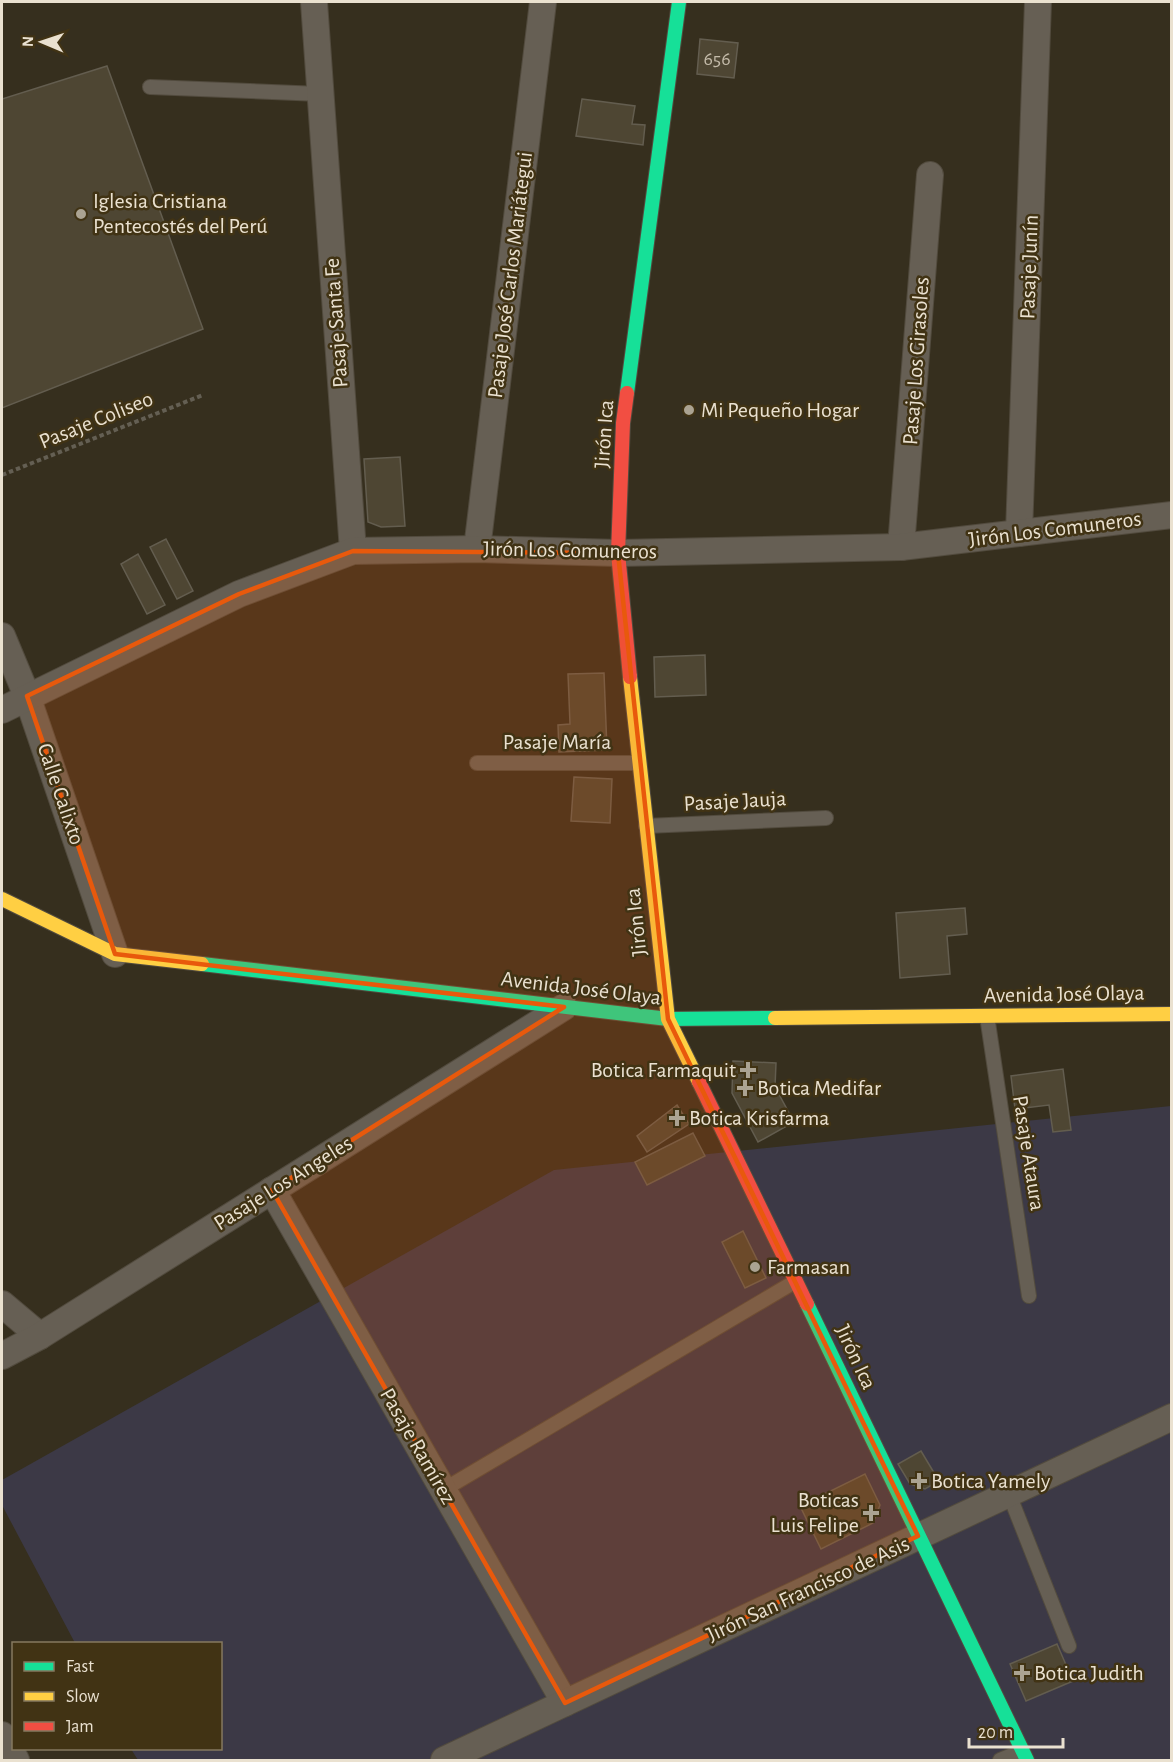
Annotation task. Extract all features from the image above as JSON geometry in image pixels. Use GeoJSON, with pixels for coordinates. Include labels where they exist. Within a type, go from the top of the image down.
{"type":"FeatureCollection","features":[{"type":"Feature","properties":{"kind":"street","name":"Pasaje Santa Fe"},"geometry":{"type":"LineString","coordinates":[[314,2],[353,551]]}},
{"type":"Feature","properties":{"kind":"street","name":"Pasaje José Carlos Mariátegui"},"geometry":{"type":"LineString","coordinates":[[477,549],[543,2]]}},
{"type":"Feature","properties":{"kind":"street","name":"Jirón Ica"},"geometry":{"type":"LineString","coordinates":[[679,2],[624,423],[618,553],[638,763],[668,1019],[1024,1756]]}},
{"type":"Feature","properties":{"kind":"street","name":"Pasaje Junín"},"geometry":{"type":"LineString","coordinates":[[1019,533],[1038,2]]}},
{"type":"Feature","properties":{"kind":"street","name":"Pasaje Los Girasoles"},"geometry":{"type":"LineString","coordinates":[[901,547],[930,175]]}},
{"type":"Feature","properties":{"kind":"street","name":"Jirón Los Comuneros"},"geometry":{"type":"LineString","coordinates":[[2,710],[239,594],[353,551],[477,549],[618,553],[901,547],[1172,515]]}},
{"type":"Feature","properties":{"kind":"street","name":"Calle Calixto"},"geometry":{"type":"LineString","coordinates":[[2,636],[27,696],[115,954]]}},
{"type":"Feature","properties":{"kind":"street","name":"Avenida José Olaya"},"geometry":{"type":"LineString","coordinates":[[2,899],[115,954],[668,1019],[1172,1014]]}},
{"type":"Feature","properties":{"kind":"street","name":"Pasaje Los Angeles"},"geometry":{"type":"LineString","coordinates":[[2,1356],[40,1336],[564,1007]]}},
{"type":"Feature","properties":{"kind":"street","name":"Pasaje Ramírez"},"geometry":{"type":"LineString","coordinates":[[272,1190],[565,1703]]}},
{"type":"Feature","properties":{"kind":"street"},"geometry":{"type":"LineString","coordinates":[[2,1305],[40,1336]]}},
{"type":"Feature","properties":{"kind":"street","name":"Jirón San Francisco de Asis"},"geometry":{"type":"LineString","coordinates":[[444,1761],[1172,1417]]}},
{"type":"Feature","properties":{"kind":"street"},"geometry":{"type":"LineString","coordinates":[[2,1735],[16,1761]]}},
{"type":"Feature","properties":{"kind":"lane"},"geometry":{"type":"LineString","coordinates":[[150,87],[320,94]]}},
{"type":"Feature","properties":{"kind":"lane","name":"Pasaje María"},"geometry":{"type":"LineString","coordinates":[[477,763],[638,763]]}},
{"type":"Feature","properties":{"kind":"lane","name":"Pasaje Jauja"},"geometry":{"type":"LineString","coordinates":[[646,826],[826,818]]}},
{"type":"Feature","properties":{"kind":"lane","name":"Pasaje Ataura"},"geometry":{"type":"LineString","coordinates":[[987,1016],[1029,1296]]}},
{"type":"Feature","properties":{"kind":"lane"},"geometry":{"type":"LineString","coordinates":[[443,1490],[776,1295],[796,1281]]}},
{"type":"Feature","properties":{"kind":"lane"},"geometry":{"type":"LineString","coordinates":[[1009,1494],[1069,1646]]}},
{"type":"Feature","properties":{"kind":"lane"},"geometry":{"type":"LineString","coordinates":[[1000,1761],[1024,1756]]}},
{"type":"Feature","properties":{"kind":"path","name":"Pasaje Coliseo"},"geometry":{"type":"LineString","coordinates":[[2,475],[202,395]]}},
{"type":"Feature","properties":{"kind":"highlighted area"},"geometry":{"type":"Polygon","coordinates":[[[353,551],[618,553],[668,1019],[918,1536],[565,1703],[272,1190],[564,1007],[115,954],[27,696],[239,594],[353,551]]]}},
{"type":"Feature","properties":{"kind":"shaded area"},"geometry":{"type":"Polygon","coordinates":[[[1171,1106],[1171,1760],[138,1760],[132,1750],[222,1750],[222,1642],[74,1642],[2,1505],[2,1480],[554,1170],[1171,1106]]]}},
{"type":"Feature","properties":{"kind":"building"},"geometry":{"type":"Polygon","coordinates":[[[700,39],[738,43],[734,78],[697,74],[700,39]]]}},
{"type":"Feature","properties":{"kind":"building","name":"Iglesia Cristiana Pentecostés del Perú"},"geometry":{"type":"Polygon","coordinates":[[[107,66],[203,329],[2,408],[2,99],[107,66]]]}},
{"type":"Feature","properties":{"kind":"building"},"geometry":{"type":"Polygon","coordinates":[[[582,99],[635,106],[632,124],[645,125],[643,145],[576,136],[582,99]]]}},
{"type":"Feature","properties":{"kind":"building"},"geometry":{"type":"Polygon","coordinates":[[[400,457],[405,526],[381,527],[368,522],[364,459],[400,457]]]}},
{"type":"Feature","properties":{"kind":"building"},"geometry":{"type":"Polygon","coordinates":[[[166,539],[193,591],[177,599],[150,547],[166,539]]]}},
{"type":"Feature","properties":{"kind":"building"},"geometry":{"type":"Polygon","coordinates":[[[138,554],[165,605],[147,614],[121,564],[138,554]]]}},
{"type":"Feature","properties":{"kind":"building"},"geometry":{"type":"Polygon","coordinates":[[[705,655],[706,695],[655,697],[654,657],[705,655]]]}},
{"type":"Feature","properties":{"kind":"building"},"geometry":{"type":"Polygon","coordinates":[[[604,673],[607,750],[559,752],[558,725],[570,724],[568,674],[604,673]]]}},
{"type":"Feature","properties":{"kind":"building"},"geometry":{"type":"Polygon","coordinates":[[[574,777],[612,779],[610,823],[571,821],[574,777]]]}},
{"type":"Feature","properties":{"kind":"building"},"geometry":{"type":"Polygon","coordinates":[[[965,908],[967,934],[947,936],[950,974],[900,978],[896,913],[965,908]]]}},
{"type":"Feature","properties":{"kind":"building"},"geometry":{"type":"Polygon","coordinates":[[[733,1061],[776,1063],[775,1087],[794,1122],[758,1142],[732,1093],[733,1061]]]}},
{"type":"Feature","properties":{"kind":"building"},"geometry":{"type":"Polygon","coordinates":[[[1063,1069],[1071,1130],[1053,1132],[1049,1105],[1015,1109],[1011,1076],[1063,1069]]]}},
{"type":"Feature","properties":{"kind":"building"},"geometry":{"type":"Polygon","coordinates":[[[677,1105],[689,1124],[647,1152],[637,1136],[677,1105]]]}},
{"type":"Feature","properties":{"kind":"building"},"geometry":{"type":"Polygon","coordinates":[[[693,1133],[705,1156],[647,1185],[635,1162],[693,1133]]]}},
{"type":"Feature","properties":{"kind":"building"},"geometry":{"type":"Polygon","coordinates":[[[743,1231],[766,1278],[745,1288],[722,1242],[743,1231]]]}},
{"type":"Feature","properties":{"kind":"building"},"geometry":{"type":"Polygon","coordinates":[[[921,1451],[939,1481],[925,1489],[910,1484],[898,1464],[921,1451]]]}},
{"type":"Feature","properties":{"kind":"building"},"geometry":{"type":"Polygon","coordinates":[[[865,1474],[880,1505],[873,1523],[821,1549],[800,1506],[865,1474]]]}},
{"type":"Feature","properties":{"kind":"building"},"geometry":{"type":"Polygon","coordinates":[[[1057,1644],[1073,1681],[1026,1701],[1010,1664],[1057,1644]]]}},
{"type":"Feature","properties":{"kind":"traffic: fast"},"geometry":{"type":"LineString","coordinates":[[627,393],[679,2]]}},
{"type":"Feature","properties":{"kind":"traffic: fast"},"geometry":{"type":"LineString","coordinates":[[202,964],[668,1019],[775,1018]]}},
{"type":"Feature","properties":{"kind":"traffic: fast"},"geometry":{"type":"LineString","coordinates":[[807,1304],[1027,1760]]}},
{"type":"Feature","properties":{"kind":"traffic: slow"},"geometry":{"type":"LineString","coordinates":[[630,677],[668,1019],[699,1082]]}},
{"type":"Feature","properties":{"kind":"traffic: slow"},"geometry":{"type":"LineString","coordinates":[[2,899],[115,954],[202,964]]}},
{"type":"Feature","properties":{"kind":"traffic: slow"},"geometry":{"type":"LineString","coordinates":[[775,1018],[1172,1014]]}},
{"type":"Feature","properties":{"kind":"traffic: jam"},"geometry":{"type":"LineString","coordinates":[[627,393],[623,423],[618,553],[630,677]]}},
{"type":"Feature","properties":{"kind":"traffic: jam"},"geometry":{"type":"LineString","coordinates":[[699,1082],[807,1304]]}},
{"type":"Feature","properties":{"kind":"place","name":"Iglesia Cristiana Pentecostés del Perú"},"geometry":{"type":"Point","coordinates":[81,214]}},
{"type":"Feature","properties":{"kind":"place","name":"Mi Pequeño Hogar"},"geometry":{"type":"Point","coordinates":[689,410]}},
{"type":"Feature","properties":{"kind":"place","name":"Botica Farmaquit"},"geometry":{"type":"Point","coordinates":[748,1070]}},
{"type":"Feature","properties":{"kind":"place","name":"Botica Medifar"},"geometry":{"type":"Point","coordinates":[745,1088]}},
{"type":"Feature","properties":{"kind":"place","name":"Botica Krisfarma"},"geometry":{"type":"Point","coordinates":[677,1118]}},
{"type":"Feature","properties":{"kind":"place","name":"Farmasan"},"geometry":{"type":"Point","coordinates":[755,1267]}},
{"type":"Feature","properties":{"kind":"place","name":"Botica Yamely"},"geometry":{"type":"Point","coordinates":[919,1481]}},
{"type":"Feature","properties":{"kind":"place","name":"Boticas Luis Felipe"},"geometry":{"type":"Point","coordinates":[871,1513]}},
{"type":"Feature","properties":{"kind":"place","name":"Botica Judith"},"geometry":{"type":"Point","coordinates":[1022,1673]}}]}
